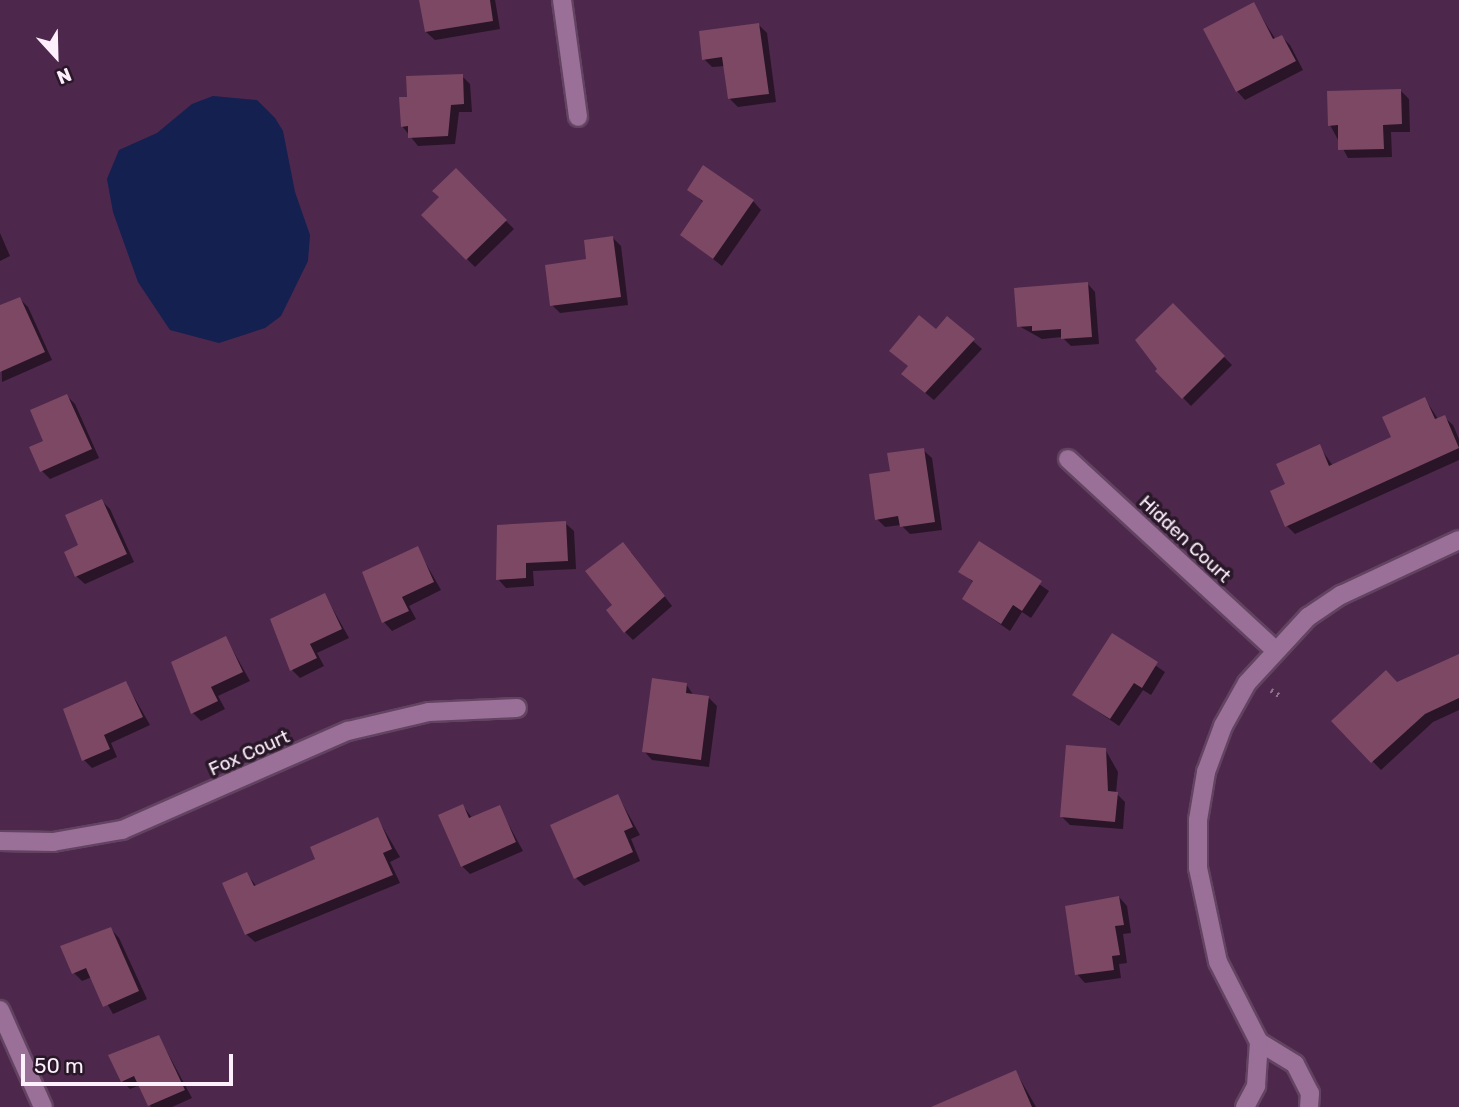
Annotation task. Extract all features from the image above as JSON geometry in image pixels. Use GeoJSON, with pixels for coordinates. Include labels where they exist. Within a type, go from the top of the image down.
{"type":"FeatureCollection","features":[{"type":"Feature","properties":{"kind":"street"},"geometry":{"type":"LineString","coordinates":[[562,0],[578,117]]}},
{"type":"Feature","properties":{"kind":"street","name":"Hidden Court"},"geometry":{"type":"LineString","coordinates":[[1068,459],[1274,649]]}},
{"type":"Feature","properties":{"kind":"street"},"geometry":{"type":"LineString","coordinates":[[1245,1107],[1256,1086],[1259,1042],[1218,962],[1206,921],[1198,869],[1198,820],[1206,772],[1223,726],[1247,683],[1274,649],[1341,595],[1459,540]]}},
{"type":"Feature","properties":{"kind":"street","name":"Fox Court"},"geometry":{"type":"LineString","coordinates":[[0,841],[53,842],[122,830],[348,731],[429,712],[517,708]]}},
{"type":"Feature","properties":{"kind":"street"},"geometry":{"type":"LineString","coordinates":[[0,1010],[43,1107]]}},
{"type":"Feature","properties":{"kind":"street"},"geometry":{"type":"LineString","coordinates":[[1259,1042],[1295,1064],[1310,1093],[1309,1107]]}},
{"type":"Feature","properties":{"kind":"path"},"geometry":{"type":"LineString","coordinates":[[1269,688],[1282,697]]}},
{"type":"Feature","properties":{"kind":"water"},"geometry":{"type":"Polygon","coordinates":[[[213,96],[257,100],[275,118],[283,131],[295,192],[310,235],[308,261],[281,316],[265,328],[219,343],[170,330],[138,282],[113,212],[107,179],[119,150],[157,133],[192,104],[213,96]]]}},
{"type":"Feature","properties":{"kind":"building"},"geometry":{"type":"Polygon","coordinates":[[[419,0],[490,0],[493,21],[425,32],[419,0]]]}},
{"type":"Feature","properties":{"kind":"building"},"geometry":{"type":"Polygon","coordinates":[[[1254,2],[1273,39],[1282,35],[1296,61],[1236,92],[1203,29],[1254,2]]]}},
{"type":"Feature","properties":{"kind":"building"},"geometry":{"type":"Polygon","coordinates":[[[759,23],[769,94],[728,99],[722,57],[702,60],[699,31],[759,23]]]}},
{"type":"Feature","properties":{"kind":"building"},"geometry":{"type":"Polygon","coordinates":[[[463,74],[464,104],[451,105],[448,136],[408,138],[408,126],[401,127],[399,97],[407,97],[406,76],[463,74]]]}},
{"type":"Feature","properties":{"kind":"building"},"geometry":{"type":"Polygon","coordinates":[[[1401,89],[1402,124],[1383,125],[1384,149],[1338,150],[1338,125],[1328,126],[1327,91],[1401,89]]]}},
{"type":"Feature","properties":{"kind":"building"},"geometry":{"type":"Polygon","coordinates":[[[703,165],[754,200],[713,259],[680,235],[703,201],[687,190],[703,165]]]}},
{"type":"Feature","properties":{"kind":"building"},"geometry":{"type":"Polygon","coordinates":[[[456,168],[507,220],[466,260],[421,215],[439,197],[432,191],[456,168]]]}},
{"type":"Feature","properties":{"kind":"building"},"geometry":{"type":"Polygon","coordinates":[[[613,236],[621,297],[550,306],[545,265],[586,259],[584,240],[613,236]]]}},
{"type":"Feature","properties":{"kind":"building"},"geometry":{"type":"Polygon","coordinates":[[[1088,282],[1092,337],[1061,339],[1061,329],[1032,331],[1032,326],[1017,327],[1014,288],[1088,282]]]}},
{"type":"Feature","properties":{"kind":"building"},"geometry":{"type":"Polygon","coordinates":[[[20,297],[45,352],[0,372],[0,305],[20,297]]]}},
{"type":"Feature","properties":{"kind":"building"},"geometry":{"type":"Polygon","coordinates":[[[1173,303],[1225,356],[1182,399],[1155,371],[1157,369],[1135,340],[1173,303]]]}},
{"type":"Feature","properties":{"kind":"building"},"geometry":{"type":"Polygon","coordinates":[[[919,315],[936,329],[947,316],[975,339],[925,393],[901,374],[908,366],[889,351],[919,315]]]}},
{"type":"Feature","properties":{"kind":"building"},"geometry":{"type":"Polygon","coordinates":[[[67,394],[92,449],[40,472],[29,447],[43,441],[30,410],[67,394]]]}},
{"type":"Feature","properties":{"kind":"building"},"geometry":{"type":"Polygon","coordinates":[[[1425,397],[1435,419],[1445,415],[1459,448],[1285,527],[1270,491],[1285,484],[1276,464],[1320,444],[1329,466],[1391,437],[1382,417],[1425,397]]]}},
{"type":"Feature","properties":{"kind":"building"},"geometry":{"type":"Polygon","coordinates":[[[924,448],[935,522],[900,527],[898,516],[875,520],[869,474],[890,471],[887,453],[924,448]]]}},
{"type":"Feature","properties":{"kind":"building"},"geometry":{"type":"Polygon","coordinates":[[[102,499],[127,554],[75,577],[64,552],[78,545],[65,515],[102,499]]]}},
{"type":"Feature","properties":{"kind":"building"},"geometry":{"type":"Polygon","coordinates":[[[566,521],[568,561],[526,563],[526,578],[496,580],[497,525],[566,521]]]}},
{"type":"Feature","properties":{"kind":"building"},"geometry":{"type":"Polygon","coordinates":[[[979,541],[1042,581],[1022,611],[1013,605],[1001,624],[962,599],[973,581],[958,572],[979,541]]]}},
{"type":"Feature","properties":{"kind":"building"},"geometry":{"type":"Polygon","coordinates":[[[623,542],[665,596],[624,633],[606,610],[612,605],[585,571],[623,542]]]}},
{"type":"Feature","properties":{"kind":"building"},"geometry":{"type":"Polygon","coordinates":[[[418,546],[434,582],[402,597],[409,611],[382,623],[362,572],[418,546]]]}},
{"type":"Feature","properties":{"kind":"building"},"geometry":{"type":"Polygon","coordinates":[[[325,593],[342,629],[310,644],[317,658],[290,671],[270,619],[325,593]]]}},
{"type":"Feature","properties":{"kind":"building"},"geometry":{"type":"Polygon","coordinates":[[[1112,633],[1158,662],[1142,688],[1134,683],[1110,719],[1072,695],[1112,633]]]}},
{"type":"Feature","properties":{"kind":"building"},"geometry":{"type":"Polygon","coordinates":[[[226,636],[243,672],[211,687],[218,701],[191,714],[171,662],[226,636]]]}},
{"type":"Feature","properties":{"kind":"building"},"geometry":{"type":"Polygon","coordinates":[[[1459,654],[1459,698],[1425,714],[1371,763],[1331,721],[1386,670],[1397,682],[1459,654]]]}},
{"type":"Feature","properties":{"kind":"building"},"geometry":{"type":"Polygon","coordinates":[[[652,678],[687,683],[686,693],[709,696],[701,760],[642,752],[652,678]]]}},
{"type":"Feature","properties":{"kind":"building"},"geometry":{"type":"Polygon","coordinates":[[[126,681],[143,717],[104,735],[110,749],[82,761],[63,709],[126,681]]]}},
{"type":"Feature","properties":{"kind":"building"},"geometry":{"type":"Polygon","coordinates":[[[1066,745],[1106,748],[1108,791],[1118,792],[1115,822],[1060,817],[1066,745]]]}},
{"type":"Feature","properties":{"kind":"building"},"geometry":{"type":"Polygon","coordinates":[[[618,794],[633,827],[624,831],[633,852],[574,879],[550,825],[618,794]]]}},
{"type":"Feature","properties":{"kind":"building"},"geometry":{"type":"Polygon","coordinates":[[[463,804],[469,818],[500,805],[516,842],[461,867],[438,815],[463,804]]]}},
{"type":"Feature","properties":{"kind":"building"},"geometry":{"type":"Polygon","coordinates":[[[378,817],[392,849],[383,853],[393,875],[245,935],[222,883],[247,872],[254,886],[315,859],[310,847],[378,817]]]}},
{"type":"Feature","properties":{"kind":"building"},"geometry":{"type":"Polygon","coordinates":[[[1119,896],[1124,925],[1115,926],[1120,955],[1112,956],[1114,970],[1075,975],[1065,906],[1119,896]]]}},
{"type":"Feature","properties":{"kind":"building"},"geometry":{"type":"Polygon","coordinates":[[[111,927],[139,991],[103,1007],[86,968],[72,974],[60,946],[111,927]]]}},
{"type":"Feature","properties":{"kind":"building"},"geometry":{"type":"Polygon","coordinates":[[[159,1035],[185,1090],[148,1106],[134,1076],[121,1082],[108,1055],[159,1035]]]}},
{"type":"Feature","properties":{"kind":"building"},"geometry":{"type":"Polygon","coordinates":[[[1016,1070],[1032,1107],[931,1107],[1016,1070]]]}}]}
